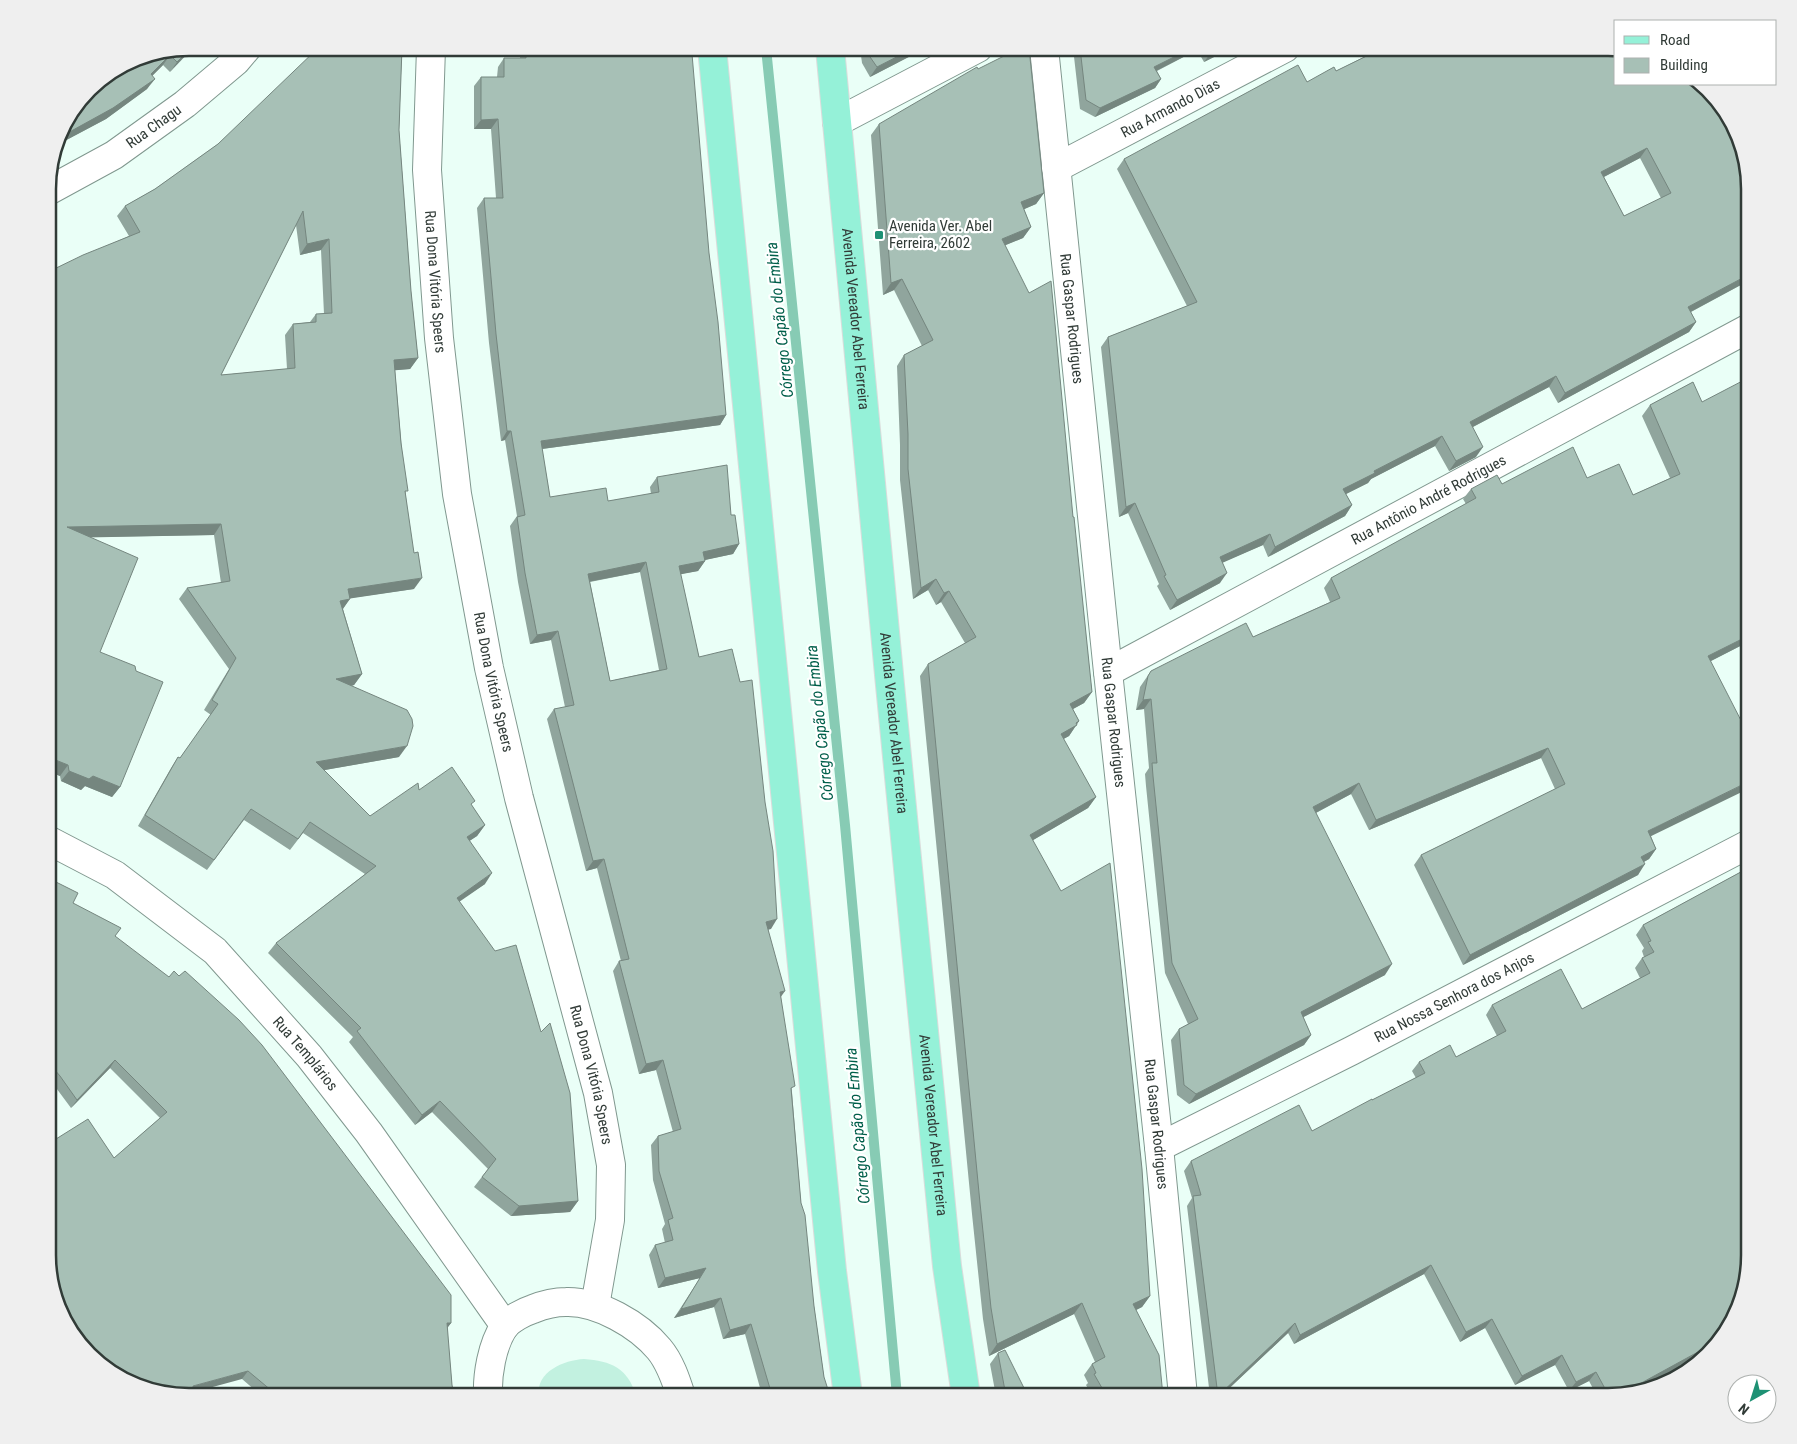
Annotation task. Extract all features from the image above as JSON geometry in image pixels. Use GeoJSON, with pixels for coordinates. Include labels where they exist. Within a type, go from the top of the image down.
{"type":"FeatureCollection","features":[{"type":"Feature","properties":{"kind":"main road"},"geometry":{"type":"LineString","coordinates":[[713,57],[832,1271],[847,1388]]}},
{"type":"Feature","properties":{"kind":"main road","name":"Avenida Vereador Abel Ferreira"},"geometry":{"type":"LineString","coordinates":[[831,57],[946,1256],[965,1388]]}},
{"type":"Feature","properties":{"kind":"street"},"geometry":{"type":"LineString","coordinates":[[837,122],[962,56]]}},
{"type":"Feature","properties":{"kind":"street","name":"Rua Gaspar Rodrigues"},"geometry":{"type":"LineString","coordinates":[[1045,56],[1159,1147],[1182,1388]]}},
{"type":"Feature","properties":{"kind":"street","name":"Rua Armando Dias"},"geometry":{"type":"LineString","coordinates":[[1056,168],[1269,56]]}},
{"type":"Feature","properties":{"kind":"street","name":"Rua Chagu"},"geometry":{"type":"LineString","coordinates":[[57,186],[114,155],[184,104],[239,57]]}},
{"type":"Feature","properties":{"kind":"street","name":"Rua Dona Vitória Speers"},"geometry":{"type":"LineString","coordinates":[[431,57],[427,170],[439,338],[458,494],[489,668],[519,798],[598,1093],[611,1165],[610,1220],[595,1306]]}},
{"type":"Feature","properties":{"kind":"street","name":"Rua Antônio André Rodrigues"},"geometry":{"type":"LineString","coordinates":[[1108,672],[1741,333]]}},
{"type":"Feature","properties":{"kind":"street","name":"Rua Templários"},"geometry":{"type":"LineString","coordinates":[[57,845],[115,875],[215,951],[309,1056],[369,1134],[505,1326]]}},
{"type":"Feature","properties":{"kind":"street","name":"Rua Nossa Senhora dos Anjos"},"geometry":{"type":"LineString","coordinates":[[1159,1147],[1351,1051],[1741,849]]}},
{"type":"Feature","properties":{"kind":"street"},"geometry":{"type":"LineString","coordinates":[[488,1388],[490,1359],[505,1326],[523,1312],[541,1306],[566,1302],[595,1306],[631,1324],[659,1349],[675,1375],[679,1388]]}},
{"type":"Feature","properties":{"kind":"green space"},"geometry":{"type":"Polygon","coordinates":[[[576,1360],[594,1360],[610,1364],[623,1373],[634,1388],[539,1388],[546,1374],[552,1369],[576,1360]]]}},
{"type":"Feature","properties":{"kind":"building"},"geometry":{"type":"Polygon","coordinates":[[[897,56],[877,67],[870,57],[897,56]]]}},
{"type":"Feature","properties":{"kind":"building"},"geometry":{"type":"Polygon","coordinates":[[[1003,56],[1030,56],[1044,193],[1021,202],[1031,227],[1002,239],[1029,293],[1051,281],[1073,517],[1092,692],[1070,704],[1079,721],[1076,723],[1077,725],[1061,734],[1096,797],[1030,835],[1061,891],[1110,863],[1142,1169],[1150,1296],[1133,1304],[1159,1355],[1162,1388],[1102,1388],[1094,1374],[1096,1373],[1092,1364],[1105,1357],[1082,1303],[997,1344],[991,1308],[928,664],[976,637],[949,591],[944,593],[936,579],[921,588],[908,469],[904,355],[933,340],[902,279],[891,283],[879,124],[977,67],[978,69],[1003,56]]]}},
{"type":"Feature","properties":{"kind":"building"},"geometry":{"type":"Polygon","coordinates":[[[1081,56],[1175,56],[1154,67],[1161,79],[1100,108],[1086,100],[1081,56]]]}},
{"type":"Feature","properties":{"kind":"building"},"geometry":{"type":"Polygon","coordinates":[[[1366,56],[1608,56],[1614,57],[1614,85],[1690,85],[1702,95],[1723,123],[1731,138],[1736,155],[1741,189],[1741,279],[1688,307],[1696,322],[1565,393],[1556,376],[1470,422],[1483,447],[1456,461],[1442,436],[1343,489],[1352,505],[1275,547],[1270,534],[1220,557],[1227,573],[1177,600],[1164,576],[1166,575],[1135,503],[1126,507],[1108,337],[1197,302],[1124,159],[1298,65],[1307,82],[1334,67],[1336,71],[1366,56]],[[1647,148],[1601,172],[1624,216],[1671,193],[1647,148]]]}},
{"type":"Feature","properties":{"kind":"building"},"geometry":{"type":"Polygon","coordinates":[[[182,57],[177,62],[173,58],[182,57]]]}},
{"type":"Feature","properties":{"kind":"building"},"geometry":{"type":"Polygon","coordinates":[[[309,57],[402,57],[399,130],[418,358],[394,360],[401,443],[408,491],[405,491],[414,553],[418,552],[422,578],[348,589],[350,599],[340,601],[362,674],[336,679],[407,710],[412,719],[413,726],[407,746],[316,762],[370,816],[418,783],[419,790],[452,767],[475,801],[471,804],[485,825],[467,837],[492,873],[457,898],[495,951],[516,945],[541,1032],[550,1023],[570,1093],[578,1201],[519,1206],[482,1177],[496,1159],[440,1101],[422,1115],[357,1031],[361,1028],[276,943],[376,866],[310,822],[298,839],[251,809],[214,860],[145,815],[178,757],[180,758],[218,704],[212,700],[236,658],[187,588],[230,581],[221,524],[67,527],[138,558],[100,652],[135,666],[136,671],[163,682],[120,787],[93,776],[89,779],[69,771],[68,765],[57,761],[57,268],[140,232],[125,206],[155,189],[218,144],[309,57]],[[303,211],[221,375],[295,368],[293,324],[316,322],[316,314],[332,313],[329,239],[307,244],[303,211]]]}},
{"type":"Feature","properties":{"kind":"building"},"geometry":{"type":"Polygon","coordinates":[[[692,57],[709,253],[718,322],[726,415],[541,441],[550,497],[606,488],[608,501],[659,492],[657,477],[727,465],[731,515],[735,515],[739,544],[703,552],[705,561],[679,566],[699,657],[732,649],[740,682],[752,680],[765,802],[773,851],[777,919],[766,922],[785,991],[780,992],[795,1086],[791,1088],[801,1203],[805,1215],[814,1306],[824,1377],[827,1388],[770,1388],[751,1324],[730,1330],[721,1298],[681,1309],[706,1268],[665,1278],[655,1245],[673,1240],[668,1220],[673,1218],[659,1171],[658,1136],[681,1129],[663,1060],[646,1064],[619,961],[629,959],[604,859],[593,861],[554,709],[574,705],[558,631],[537,635],[517,517],[525,515],[511,431],[507,431],[484,198],[503,198],[498,119],[481,120],[481,77],[504,77],[504,58],[692,57]],[[646,562],[588,574],[610,681],[667,669],[646,562]]]}},
{"type":"Feature","properties":{"kind":"building"},"geometry":{"type":"Polygon","coordinates":[[[166,59],[151,74],[155,79],[113,108],[69,132],[79,115],[95,95],[115,79],[138,66],[166,59]]]}},
{"type":"Feature","properties":{"kind":"building"},"geometry":{"type":"Polygon","coordinates":[[[1693,382],[1702,402],[1741,382],[1741,640],[1708,656],[1741,720],[1741,785],[1648,831],[1656,849],[1641,857],[1645,864],[1470,955],[1421,855],[1565,784],[1548,748],[1376,820],[1359,783],[1313,807],[1392,964],[1301,1012],[1311,1035],[1196,1094],[1184,1085],[1179,1029],[1198,1019],[1172,963],[1153,776],[1152,763],[1157,763],[1151,699],[1143,700],[1148,676],[1151,671],[1246,623],[1253,637],[1340,598],[1331,578],[1476,498],[1471,489],[1497,475],[1502,484],[1573,447],[1587,478],[1619,464],[1633,495],[1680,474],[1650,405],[1693,382]]]}},
{"type":"Feature","properties":{"kind":"building"},"geometry":{"type":"Polygon","coordinates":[[[1741,872],[1740,1272],[1731,1306],[1718,1329],[1702,1349],[1641,1383],[1625,1387],[1605,1388],[1596,1372],[1576,1382],[1562,1355],[1522,1376],[1492,1319],[1466,1332],[1431,1265],[1300,1335],[1295,1323],[1226,1388],[1217,1388],[1193,1196],[1201,1195],[1191,1161],[1299,1105],[1312,1131],[1425,1073],[1419,1062],[1450,1045],[1456,1057],[1506,1031],[1492,1005],[1561,969],[1582,1009],[1650,973],[1642,958],[1654,952],[1648,942],[1651,941],[1643,925],[1741,872]]]}},
{"type":"Feature","properties":{"kind":"building"},"geometry":{"type":"Polygon","coordinates":[[[57,882],[78,893],[73,903],[121,928],[115,936],[169,977],[174,971],[179,976],[185,971],[239,1020],[262,1045],[451,1295],[451,1323],[447,1323],[453,1388],[268,1388],[248,1371],[193,1386],[193,1388],[172,1387],[138,1378],[102,1355],[79,1329],[63,1297],[59,1281],[57,1263],[57,1138],[88,1119],[114,1158],[167,1112],[115,1060],[77,1100],[57,1072],[57,882]]]}},
{"type":"Feature","properties":{"kind":"building"},"geometry":{"type":"Polygon","coordinates":[[[1005,1350],[1024,1388],[1005,1388],[998,1353],[1005,1350]]]}},
{"type":"Feature","properties":{"kind":"waterway","name":"Córrego Capão do Embira"},"geometry":{"type":"LineString","coordinates":[[767,57],[845,825],[896,1388]]}},
{"type":"Feature","properties":{"kind":"place","name":"Avenida Ver. Abel Ferreira, 2602"},"geometry":{"type":"Point","coordinates":[879,235]}}]}
